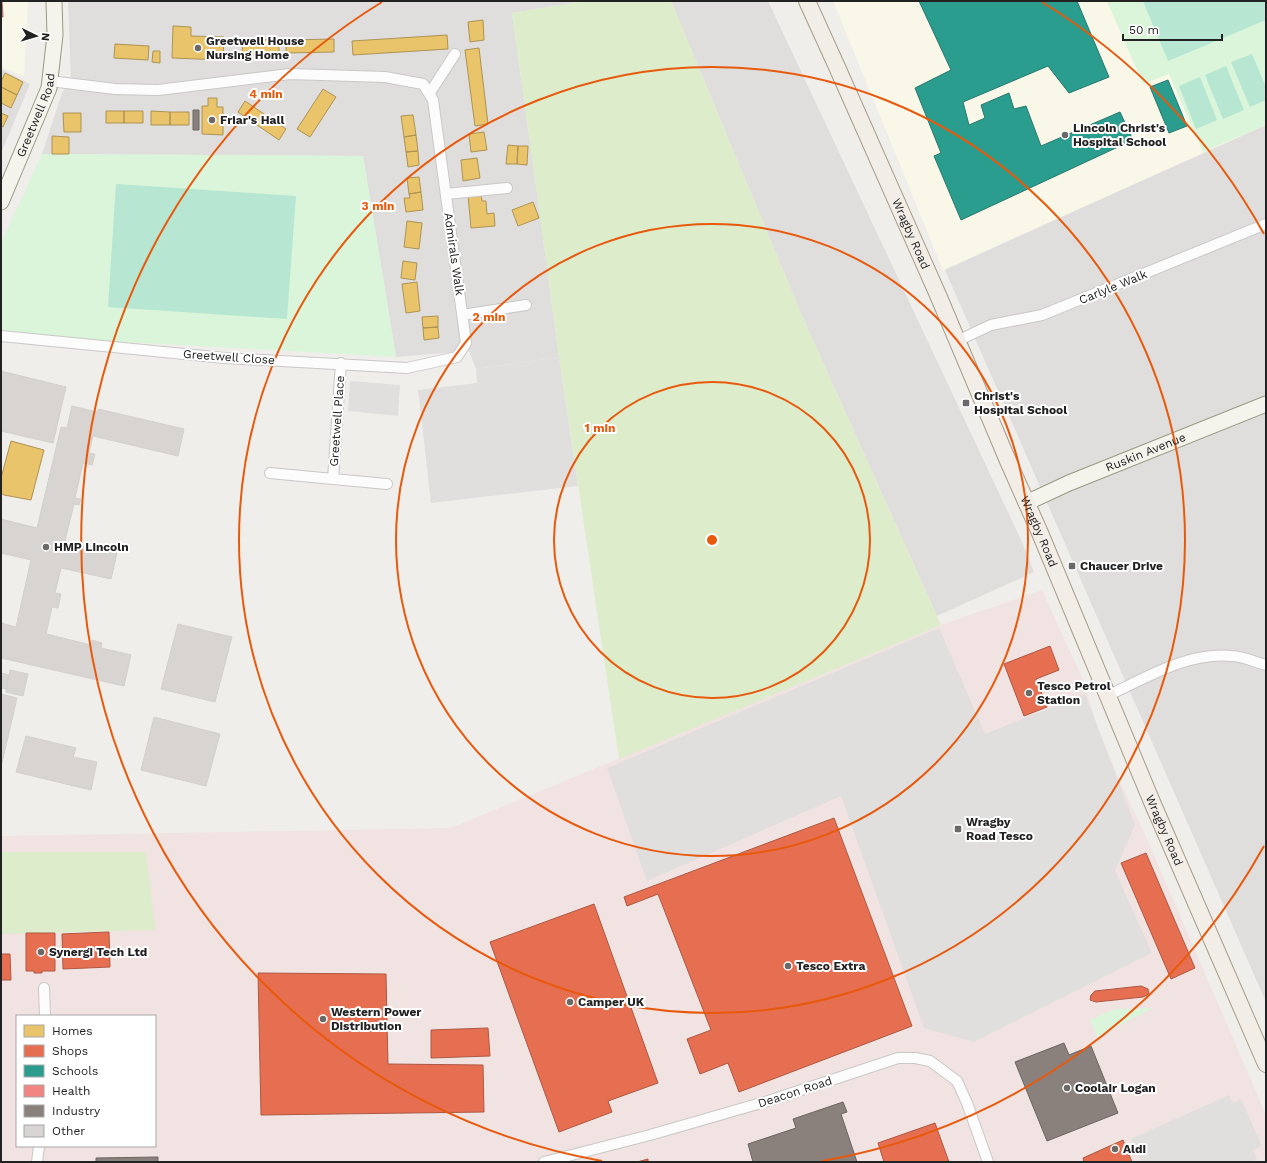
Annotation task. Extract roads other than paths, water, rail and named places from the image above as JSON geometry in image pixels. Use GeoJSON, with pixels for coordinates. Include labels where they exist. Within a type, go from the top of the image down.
{"type":"FeatureCollection","features":[{"type":"Feature","properties":{"kind":"main road","name":"Greetwell Road"},"geometry":{"type":"LineString","coordinates":[[1,202],[49,88],[55,35],[54,1]]}},
{"type":"Feature","properties":{"kind":"main road","name":"Wragby Road"},"geometry":{"type":"LineString","coordinates":[[806,1],[917,246],[1040,533],[1207,931],[1266,1064]]}},
{"type":"Feature","properties":{"kind":"main road","name":"Ruskin Avenue"},"geometry":{"type":"LineString","coordinates":[[1026,503],[1070,483],[1266,404]]}},
{"type":"Feature","properties":{"kind":"street"},"geometry":{"type":"LineString","coordinates":[[429,94],[455,54]]}},
{"type":"Feature","properties":{"kind":"street","name":"Admirals Walk"},"geometry":{"type":"LineString","coordinates":[[50,81],[115,89],[158,90],[290,74],[385,77],[423,84],[434,100],[466,343],[457,357]]}},
{"type":"Feature","properties":{"kind":"street"},"geometry":{"type":"LineString","coordinates":[[446,194],[507,188]]}},
{"type":"Feature","properties":{"kind":"street","name":"Carlyle Walk"},"geometry":{"type":"LineString","coordinates":[[957,341],[991,325],[1042,316],[1266,224]]}},
{"type":"Feature","properties":{"kind":"street"},"geometry":{"type":"LineString","coordinates":[[462,315],[526,305]]}},
{"type":"Feature","properties":{"kind":"street","name":"Greetwell Close"},"geometry":{"type":"LineString","coordinates":[[1,336],[225,358],[341,363],[407,368],[457,357]]}},
{"type":"Feature","properties":{"kind":"street","name":"Greetwell Place"},"geometry":{"type":"LineString","coordinates":[[333,479],[341,363]]}},
{"type":"Feature","properties":{"kind":"street","name":"Greetwell Place"},"geometry":{"type":"LineString","coordinates":[[270,472],[387,484]]}},
{"type":"Feature","properties":{"kind":"street"},"geometry":{"type":"LineString","coordinates":[[1108,696],[1157,672],[1200,657],[1232,656],[1266,665]]}},
{"type":"Feature","properties":{"kind":"street"},"geometry":{"type":"LineString","coordinates":[[44,988],[45,1015]]}},
{"type":"Feature","properties":{"kind":"street","name":"Deacon Road"},"geometry":{"type":"LineString","coordinates":[[544,1162],[650,1135],[760,1103],[898,1058],[915,1058],[930,1061],[956,1081],[967,1103],[988,1162]]}},
{"type":"Feature","properties":{"kind":"street"},"geometry":{"type":"LineString","coordinates":[[37,1162],[39,1147]]}},
{"type":"Feature","properties":{"kind":"place","name":"Greetwell House Nursing Home"},"geometry":{"type":"Point","coordinates":[198,48]}},
{"type":"Feature","properties":{"kind":"place","name":"Friar's Hall"},"geometry":{"type":"Point","coordinates":[212,120]}},
{"type":"Feature","properties":{"kind":"place","name":"Lincoln Christ's Hospital School"},"geometry":{"type":"Point","coordinates":[1065,135]}},
{"type":"Feature","properties":{"kind":"place","name":"Christ's Hospital School"},"geometry":{"type":"Point","coordinates":[966,403]}},
{"type":"Feature","properties":{"kind":"place","name":"HMP Lincoln"},"geometry":{"type":"Point","coordinates":[46,547]}},
{"type":"Feature","properties":{"kind":"place","name":"Chaucer Drive"},"geometry":{"type":"Point","coordinates":[1072,566]}},
{"type":"Feature","properties":{"kind":"place","name":"Tesco Petrol Station"},"geometry":{"type":"Point","coordinates":[1029,693]}},
{"type":"Feature","properties":{"kind":"place","name":"Wragby Road Tesco"},"geometry":{"type":"Point","coordinates":[958,829]}},
{"type":"Feature","properties":{"kind":"place","name":"Synergi Tech Ltd"},"geometry":{"type":"Point","coordinates":[41,952]}},
{"type":"Feature","properties":{"kind":"place","name":"Tesco Extra"},"geometry":{"type":"Point","coordinates":[788,966]}},
{"type":"Feature","properties":{"kind":"place","name":"Camper UK"},"geometry":{"type":"Point","coordinates":[570,1002]}},
{"type":"Feature","properties":{"kind":"place","name":"Western Power Distribution"},"geometry":{"type":"Point","coordinates":[323,1019]}},
{"type":"Feature","properties":{"kind":"place","name":"Coolair Logan"},"geometry":{"type":"Point","coordinates":[1067,1088]}},
{"type":"Feature","properties":{"kind":"place","name":"Aldi"},"geometry":{"type":"Point","coordinates":[1115,1149]}}]}
